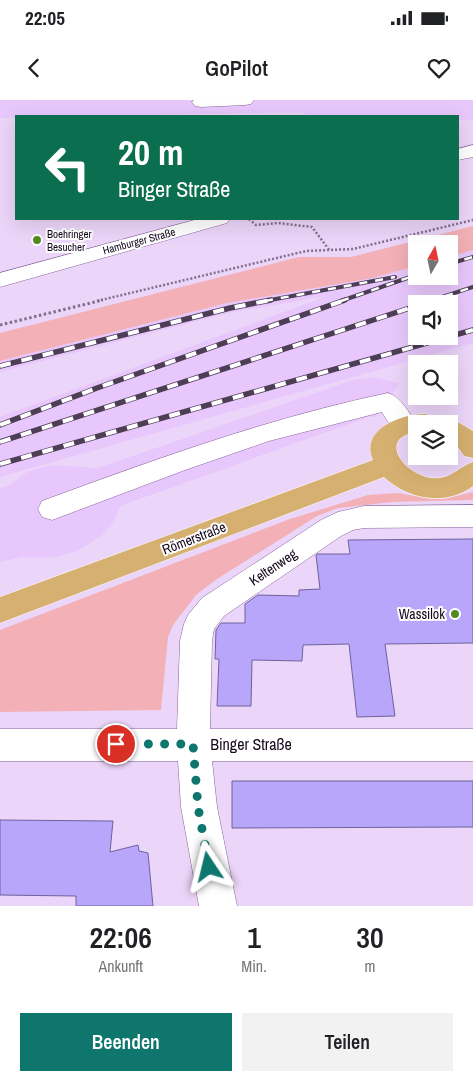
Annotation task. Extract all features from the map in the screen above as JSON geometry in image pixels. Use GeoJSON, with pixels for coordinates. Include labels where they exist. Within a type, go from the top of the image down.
{"type":"FeatureCollection","features":[{"type":"Feature","properties":{"kind":"main road"},"geometry":{"type":"LineString","coordinates":[[408,424],[394,430],[387,437],[383,446],[383,456],[387,465],[396,476],[408,483],[423,488],[439,489],[454,486],[466,480],[473,472]]}},
{"type":"Feature","properties":{"kind":"main road","name":"Römerstraße"},"geometry":{"type":"LineString","coordinates":[[0,610],[387,465]]}},
{"type":"Feature","properties":{"kind":"street"},"geometry":{"type":"LineString","coordinates":[[201,102],[245,100]]}},
{"type":"Feature","properties":{"kind":"street"},"geometry":{"type":"LineString","coordinates":[[459,155],[473,151]]}},
{"type":"Feature","properties":{"kind":"street","name":"Hamburger Straße"},"geometry":{"type":"LineString","coordinates":[[0,280],[216,220]]}},
{"type":"Feature","properties":{"kind":"street"},"geometry":{"type":"LineString","coordinates":[[52,509],[260,435],[336,412],[388,402],[404,425]]}},
{"type":"Feature","properties":{"kind":"street","name":"Keltenweg"},"geometry":{"type":"LineString","coordinates":[[218,906],[198,807],[193,744],[196,642],[199,624],[213,608],[331,528],[348,520],[364,517],[473,516]]}},
{"type":"Feature","properties":{"kind":"street","name":"Binger Straße"},"geometry":{"type":"LineString","coordinates":[[0,745],[473,745]]}},
{"type":"Feature","properties":{"kind":"path"},"geometry":{"type":"LineString","coordinates":[[250,220],[256,225],[278,223],[312,227],[331,251]]}},
{"type":"Feature","properties":{"kind":"path"},"geometry":{"type":"LineString","coordinates":[[0,325],[306,251],[353,249],[473,220]]}},
{"type":"Feature","properties":{"kind":"shaded area"},"geometry":{"type":"Polygon","coordinates":[[[0,100],[473,100],[473,120],[459,120],[459,115],[306,115],[302,112],[15,115],[15,118],[0,118],[0,100]]]}},
{"type":"Feature","properties":{"kind":"shaded area"},"geometry":{"type":"Polygon","coordinates":[[[473,226],[473,250],[458,254],[458,235],[438,235],[473,226]]]}},
{"type":"Feature","properties":{"kind":"shaded area"},"geometry":{"type":"Polygon","coordinates":[[[408,243],[408,268],[373,278],[227,303],[0,361],[0,333],[299,257],[351,257],[408,243]]]}},
{"type":"Feature","properties":{"kind":"shaded area"},"geometry":{"type":"Polygon","coordinates":[[[473,250],[473,343],[431,355],[408,355],[408,361],[0,477],[0,417],[327,296],[233,312],[0,372],[0,361],[227,303],[373,278],[408,268],[408,285],[458,285],[458,254],[473,250]]]}},
{"type":"Feature","properties":{"kind":"shaded area"},"geometry":{"type":"Polygon","coordinates":[[[371,377],[400,383],[376,417],[369,417],[120,506],[112,524],[100,537],[77,551],[56,557],[23,557],[0,562],[0,488],[8,486],[27,472],[50,465],[98,468],[353,380],[371,377]]]}},
{"type":"Feature","properties":{"kind":"shaded area"},"geometry":{"type":"Polygon","coordinates":[[[473,492],[473,500],[392,502],[338,508],[317,516],[217,579],[196,595],[173,625],[168,637],[161,710],[0,712],[0,630],[287,520],[368,495],[398,493],[431,499],[444,499],[473,492]]]}},
{"type":"Feature","properties":{"kind":"building"},"geometry":{"type":"Polygon","coordinates":[[[473,539],[473,643],[385,644],[395,716],[357,717],[349,644],[303,645],[302,661],[252,660],[251,706],[217,706],[219,659],[215,659],[216,630],[221,623],[245,623],[245,604],[258,595],[299,596],[299,590],[320,589],[317,554],[350,554],[348,540],[473,539]]]}},
{"type":"Feature","properties":{"kind":"building"},"geometry":{"type":"Polygon","coordinates":[[[232,781],[473,781],[473,827],[232,828],[232,781]]]}},
{"type":"Feature","properties":{"kind":"building"},"geometry":{"type":"Polygon","coordinates":[[[0,820],[113,821],[110,852],[138,845],[139,851],[148,853],[153,906],[76,906],[76,896],[0,895],[0,820]]]}},
{"type":"Feature","properties":{"kind":"railway"},"geometry":{"type":"LineString","coordinates":[[458,261],[473,257]]}},
{"type":"Feature","properties":{"kind":"railway"},"geometry":{"type":"LineString","coordinates":[[265,301],[395,277]]}},
{"type":"Feature","properties":{"kind":"railway"},"geometry":{"type":"LineString","coordinates":[[341,301],[408,278]]}},
{"type":"Feature","properties":{"kind":"railway"},"geometry":{"type":"LineString","coordinates":[[448,295],[473,287]]}},
{"type":"Feature","properties":{"kind":"railway"},"geometry":{"type":"LineString","coordinates":[[0,366],[230,308],[271,300]]}},
{"type":"Feature","properties":{"kind":"railway"},"geometry":{"type":"LineString","coordinates":[[0,425],[97,388],[345,300]]}},
{"type":"Feature","properties":{"kind":"railway"},"geometry":{"type":"LineString","coordinates":[[0,442],[408,309]]}},
{"type":"Feature","properties":{"kind":"railway"},"geometry":{"type":"LineString","coordinates":[[0,464],[473,330]]}},
{"type":"Feature","properties":{"kind":"place","name":"Boehringer Besucher"},"geometry":{"type":"Point","coordinates":[37,240]}},
{"type":"Feature","properties":{"kind":"place","name":"Wassilok"},"geometry":{"type":"Point","coordinates":[455,614]}},
{"type":"Feature","properties":{"kind":"route"},"geometry":{"type":"LineString","coordinates":[[116,744],[193,744],[198,807],[209,867]]}}]}
